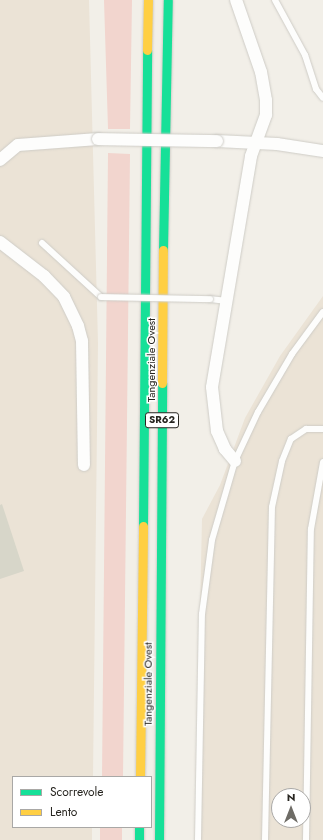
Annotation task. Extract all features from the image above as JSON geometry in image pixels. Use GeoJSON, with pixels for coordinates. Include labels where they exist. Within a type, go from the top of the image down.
{"type":"FeatureCollection","features":[{"type":"Feature","properties":{"kind":"highway","name":"Tangenziale Ovest"},"geometry":{"type":"LineString","coordinates":[[140,776],[148,0]]}},
{"type":"Feature","properties":{"kind":"highway","name":"Tangenziale Ovest"},"geometry":{"type":"LineString","coordinates":[[159,840],[164,196],[168,0]]}},
{"type":"Feature","properties":{"kind":"highway"},"geometry":{"type":"LineString","coordinates":[[139,840],[140,828]]}},
{"type":"Feature","properties":{"kind":"street"},"geometry":{"type":"LineString","coordinates":[[235,461],[221,443],[212,405],[212,387],[256,143],[266,115],[264,86],[236,0]]}},
{"type":"Feature","properties":{"kind":"street"},"geometry":{"type":"LineString","coordinates":[[0,160],[18,145],[98,139],[256,143],[323,151]]}},
{"type":"Feature","properties":{"kind":"street"},"geometry":{"type":"LineString","coordinates":[[0,242],[44,276],[64,297],[78,326],[82,341],[84,465]]}},
{"type":"Feature","properties":{"kind":"lane"},"geometry":{"type":"LineString","coordinates":[[275,0],[305,55],[316,89],[323,98]]}},
{"type":"Feature","properties":{"kind":"lane"},"geometry":{"type":"LineString","coordinates":[[42,243],[101,297],[210,299],[227,302]]}},
{"type":"Feature","properties":{"kind":"lane"},"geometry":{"type":"LineString","coordinates":[[198,840],[202,614],[212,540],[235,461],[258,412],[292,354],[323,312]]}},
{"type":"Feature","properties":{"kind":"lane"},"geometry":{"type":"LineString","coordinates":[[265,840],[272,508],[282,461],[291,439],[306,429],[323,429]]}},
{"type":"Feature","properties":{"kind":"lane"},"geometry":{"type":"LineString","coordinates":[[306,840],[311,529],[323,462]]}},
{"type":"Feature","properties":{"kind":"shaded area"},"geometry":{"type":"Polygon","coordinates":[[[0,0],[89,0],[98,343],[93,776],[12,776],[12,828],[92,828],[92,840],[0,840],[0,0]]]}},
{"type":"Feature","properties":{"kind":"shaded area"},"geometry":{"type":"Polygon","coordinates":[[[104,0],[132,0],[130,129],[108,129],[104,0]]]}},
{"type":"Feature","properties":{"kind":"shaded area"},"geometry":{"type":"Polygon","coordinates":[[[108,153],[130,154],[123,776],[102,776],[108,153]]]}},
{"type":"Feature","properties":{"kind":"shaded area"},"geometry":{"type":"Polygon","coordinates":[[[323,296],[323,840],[195,840],[202,519],[220,485],[245,418],[280,356],[323,296]]]}},
{"type":"Feature","properties":{"kind":"shaded area"},"geometry":{"type":"Polygon","coordinates":[[[100,828],[122,828],[122,840],[100,840],[100,828]]]}},
{"type":"Feature","properties":{"kind":"building"},"geometry":{"type":"Polygon","coordinates":[[[2,504],[24,571],[0,579],[0,505],[2,504]]]}},
{"type":"Feature","properties":{"kind":"traffic: fast"},"geometry":{"type":"LineString","coordinates":[[163,250],[168,0]]}},
{"type":"Feature","properties":{"kind":"traffic: fast"},"geometry":{"type":"LineString","coordinates":[[143,526],[147,50]]}},
{"type":"Feature","properties":{"kind":"traffic: fast"},"geometry":{"type":"LineString","coordinates":[[159,840],[162,383]]}},
{"type":"Feature","properties":{"kind":"traffic: fast"},"geometry":{"type":"LineString","coordinates":[[139,828],[139,840]]}},
{"type":"Feature","properties":{"kind":"traffic: slow"},"geometry":{"type":"LineString","coordinates":[[147,50],[148,0]]}},
{"type":"Feature","properties":{"kind":"traffic: slow"},"geometry":{"type":"LineString","coordinates":[[162,383],[163,250]]}},
{"type":"Feature","properties":{"kind":"traffic: slow"},"geometry":{"type":"LineString","coordinates":[[140,776],[143,526]]}}]}
